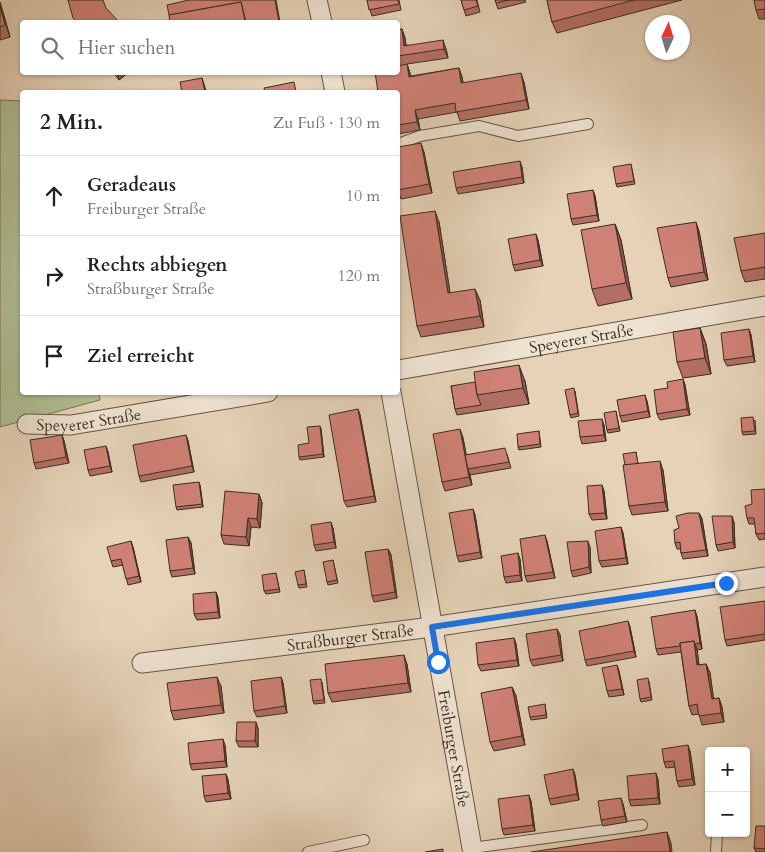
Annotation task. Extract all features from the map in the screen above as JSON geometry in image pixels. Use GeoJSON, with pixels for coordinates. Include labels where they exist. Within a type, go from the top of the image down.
{"type":"FeatureCollection","features":[{"type":"Feature","properties":{"kind":"street"},"geometry":{"type":"LineString","coordinates":[[317,0],[322,20]]}},
{"type":"Feature","properties":{"kind":"street"},"geometry":{"type":"LineString","coordinates":[[332,75],[335,90]]}},
{"type":"Feature","properties":{"kind":"street","name":"Speyerer Straße"},"geometry":{"type":"LineString","coordinates":[[400,370],[765,306]]}},
{"type":"Feature","properties":{"kind":"street","name":"Speyerer Straße"},"geometry":{"type":"LineString","coordinates":[[27,424],[71,426],[251,395]]}},
{"type":"Feature","properties":{"kind":"street","name":"Freiburger Straße"},"geometry":{"type":"LineString","coordinates":[[392,395],[432,627],[474,850]]}},
{"type":"Feature","properties":{"kind":"street","name":"Straßburger Straße"},"geometry":{"type":"LineString","coordinates":[[142,663],[432,627],[765,577]]}},
{"type":"Feature","properties":{"kind":"lane"},"geometry":{"type":"LineString","coordinates":[[400,143],[420,136],[479,126],[518,136],[588,124]]}},
{"type":"Feature","properties":{"kind":"lane","name":"Freiburger Straße"},"geometry":{"type":"LineString","coordinates":[[474,850],[642,825]]}},
{"type":"Feature","properties":{"kind":"lane"},"geometry":{"type":"LineString","coordinates":[[716,837],[716,852]]}},
{"type":"Feature","properties":{"kind":"lane"},"geometry":{"type":"LineString","coordinates":[[308,852],[364,840]]}},
{"type":"Feature","properties":{"kind":"green space"},"geometry":{"type":"Polygon","coordinates":[[[0,100],[20,101],[20,395],[99,395],[100,400],[0,427],[0,100]]]}},
{"type":"Feature","properties":{"kind":"building"},"geometry":{"type":"Polygon","coordinates":[[[68,0],[103,0],[106,8],[117,20],[75,20],[68,0]]]}},
{"type":"Feature","properties":{"kind":"building"},"geometry":{"type":"Polygon","coordinates":[[[189,0],[275,0],[279,20],[246,20],[241,2],[169,15],[167,5],[189,0]]]}},
{"type":"Feature","properties":{"kind":"building"},"geometry":{"type":"Polygon","coordinates":[[[367,0],[398,0],[399,4],[369,10],[367,0]]]}},
{"type":"Feature","properties":{"kind":"building"},"geometry":{"type":"Polygon","coordinates":[[[461,0],[476,0],[478,6],[464,10],[461,0]]]}},
{"type":"Feature","properties":{"kind":"building"},"geometry":{"type":"Polygon","coordinates":[[[495,0],[509,0],[496,3],[495,0]]]}},
{"type":"Feature","properties":{"kind":"building"},"geometry":{"type":"Polygon","coordinates":[[[547,0],[634,0],[552,22],[547,0]]]}},
{"type":"Feature","properties":{"kind":"building"},"geometry":{"type":"Polygon","coordinates":[[[754,0],[765,0],[765,9],[756,10],[754,0]]]}},
{"type":"Feature","properties":{"kind":"building"},"geometry":{"type":"Polygon","coordinates":[[[241,2],[245,20],[170,20],[169,15],[241,2]]]}},
{"type":"Feature","properties":{"kind":"building"},"geometry":{"type":"Polygon","coordinates":[[[0,6],[5,25],[0,27],[0,6]]]}},
{"type":"Feature","properties":{"kind":"building"},"geometry":{"type":"Polygon","coordinates":[[[402,29],[404,46],[443,40],[444,49],[400,56],[400,30],[402,29]]]}},
{"type":"Feature","properties":{"kind":"building"},"geometry":{"type":"Polygon","coordinates":[[[407,64],[409,77],[459,68],[461,83],[521,73],[526,100],[456,112],[455,103],[415,110],[417,122],[400,125],[400,90],[378,90],[375,75],[400,75],[400,66],[407,64]]]}},
{"type":"Feature","properties":{"kind":"building"},"geometry":{"type":"Polygon","coordinates":[[[202,78],[205,90],[182,90],[180,82],[202,78]]]}},
{"type":"Feature","properties":{"kind":"building"},"geometry":{"type":"Polygon","coordinates":[[[294,82],[296,90],[264,90],[264,88],[294,82]]]}},
{"type":"Feature","properties":{"kind":"building"},"geometry":{"type":"Polygon","coordinates":[[[421,143],[429,184],[400,190],[400,147],[421,143]]]}},
{"type":"Feature","properties":{"kind":"building"},"geometry":{"type":"Polygon","coordinates":[[[520,161],[522,177],[456,188],[453,172],[520,161]]]}},
{"type":"Feature","properties":{"kind":"building"},"geometry":{"type":"Polygon","coordinates":[[[631,164],[634,181],[616,184],[613,167],[631,164]]]}},
{"type":"Feature","properties":{"kind":"building"},"geometry":{"type":"Polygon","coordinates":[[[593,190],[597,215],[571,219],[567,194],[593,190]]]}},
{"type":"Feature","properties":{"kind":"building"},"geometry":{"type":"Polygon","coordinates":[[[435,211],[448,293],[475,289],[480,316],[417,326],[400,216],[435,211]]]}},
{"type":"Feature","properties":{"kind":"building"},"geometry":{"type":"Polygon","coordinates":[[[696,222],[704,272],[668,278],[657,228],[696,222]]]}},
{"type":"Feature","properties":{"kind":"building"},"geometry":{"type":"Polygon","coordinates":[[[615,224],[626,283],[592,289],[581,230],[615,224]]]}},
{"type":"Feature","properties":{"kind":"building"},"geometry":{"type":"Polygon","coordinates":[[[765,233],[765,267],[741,271],[734,238],[765,233]]]}},
{"type":"Feature","properties":{"kind":"building"},"geometry":{"type":"Polygon","coordinates":[[[536,234],[540,260],[513,265],[508,239],[536,234]]]}},
{"type":"Feature","properties":{"kind":"building"},"geometry":{"type":"Polygon","coordinates":[[[700,328],[705,358],[677,362],[673,332],[700,328]]]}},
{"type":"Feature","properties":{"kind":"building"},"geometry":{"type":"Polygon","coordinates":[[[749,329],[753,356],[724,360],[721,333],[749,329]]]}},
{"type":"Feature","properties":{"kind":"building"},"geometry":{"type":"Polygon","coordinates":[[[519,365],[523,388],[477,395],[474,372],[519,365]]]}},
{"type":"Feature","properties":{"kind":"building"},"geometry":{"type":"Polygon","coordinates":[[[683,379],[687,409],[657,414],[654,390],[668,388],[667,382],[683,379]]]}},
{"type":"Feature","properties":{"kind":"building"},"geometry":{"type":"Polygon","coordinates":[[[475,382],[481,405],[455,409],[451,386],[475,382]]]}},
{"type":"Feature","properties":{"kind":"building"},"geometry":{"type":"Polygon","coordinates":[[[574,388],[578,413],[570,415],[565,390],[574,388]]]}},
{"type":"Feature","properties":{"kind":"building"},"geometry":{"type":"Polygon","coordinates":[[[645,395],[648,411],[620,416],[617,400],[645,395]]]}},
{"type":"Feature","properties":{"kind":"building"},"geometry":{"type":"Polygon","coordinates":[[[358,409],[374,496],[344,501],[329,415],[358,409]]]}},
{"type":"Feature","properties":{"kind":"building"},"geometry":{"type":"Polygon","coordinates":[[[616,411],[619,428],[607,430],[604,413],[616,411]]]}},
{"type":"Feature","properties":{"kind":"building"},"geometry":{"type":"Polygon","coordinates":[[[753,417],[755,431],[742,432],[741,418],[753,417]]]}},
{"type":"Feature","properties":{"kind":"building"},"geometry":{"type":"Polygon","coordinates":[[[602,419],[604,435],[580,437],[578,421],[602,419]]]}},
{"type":"Feature","properties":{"kind":"building"},"geometry":{"type":"Polygon","coordinates":[[[320,426],[323,454],[299,457],[298,445],[309,443],[307,427],[320,426]]]}},
{"type":"Feature","properties":{"kind":"building"},"geometry":{"type":"Polygon","coordinates":[[[460,429],[469,477],[442,482],[433,434],[460,429]]]}},
{"type":"Feature","properties":{"kind":"building"},"geometry":{"type":"Polygon","coordinates":[[[539,431],[540,444],[518,447],[517,434],[539,431]]]}},
{"type":"Feature","properties":{"kind":"building"},"geometry":{"type":"Polygon","coordinates":[[[62,435],[66,457],[34,463],[30,440],[62,435]]]}},
{"type":"Feature","properties":{"kind":"building"},"geometry":{"type":"Polygon","coordinates":[[[186,435],[192,466],[139,476],[133,445],[186,435]]]}},
{"type":"Feature","properties":{"kind":"building"},"geometry":{"type":"Polygon","coordinates":[[[106,446],[110,466],[88,470],[84,450],[106,446]]]}},
{"type":"Feature","properties":{"kind":"building"},"geometry":{"type":"Polygon","coordinates":[[[505,448],[509,462],[468,469],[465,455],[505,448]]]}},
{"type":"Feature","properties":{"kind":"building"},"geometry":{"type":"Polygon","coordinates":[[[636,452],[638,464],[625,465],[623,454],[636,452]]]}},
{"type":"Feature","properties":{"kind":"building"},"geometry":{"type":"Polygon","coordinates":[[[660,461],[665,502],[629,506],[623,465],[660,461]]]}},
{"type":"Feature","properties":{"kind":"building"},"geometry":{"type":"Polygon","coordinates":[[[199,482],[202,504],[176,507],[173,485],[199,482]]]}},
{"type":"Feature","properties":{"kind":"building"},"geometry":{"type":"Polygon","coordinates":[[[602,485],[605,513],[589,514],[587,486],[602,485]]]}},
{"type":"Feature","properties":{"kind":"building"},"geometry":{"type":"Polygon","coordinates":[[[765,489],[765,533],[756,534],[754,518],[747,518],[745,506],[752,504],[751,490],[765,489]]]}},
{"type":"Feature","properties":{"kind":"building"},"geometry":{"type":"Polygon","coordinates":[[[225,491],[259,494],[257,519],[248,518],[246,537],[221,535],[225,491]]]}},
{"type":"Feature","properties":{"kind":"building"},"geometry":{"type":"Polygon","coordinates":[[[473,509],[480,552],[457,556],[449,513],[473,509]]]}},
{"type":"Feature","properties":{"kind":"building"},"geometry":{"type":"Polygon","coordinates":[[[699,513],[706,550],[681,553],[680,542],[675,543],[674,530],[679,528],[676,516],[699,513]]]}},
{"type":"Feature","properties":{"kind":"building"},"geometry":{"type":"Polygon","coordinates":[[[712,516],[732,516],[733,542],[716,545],[712,516]]]}},
{"type":"Feature","properties":{"kind":"building"},"geometry":{"type":"Polygon","coordinates":[[[331,522],[334,542],[314,545],[311,525],[331,522]]]}},
{"type":"Feature","properties":{"kind":"building"},"geometry":{"type":"Polygon","coordinates":[[[621,527],[626,558],[599,561],[595,531],[621,527]]]}},
{"type":"Feature","properties":{"kind":"building"},"geometry":{"type":"Polygon","coordinates":[[[545,535],[553,572],[525,576],[520,539],[545,535]]]}},
{"type":"Feature","properties":{"kind":"building"},"geometry":{"type":"Polygon","coordinates":[[[188,537],[193,568],[170,571],[166,540],[188,537]]]}},
{"type":"Feature","properties":{"kind":"building"},"geometry":{"type":"Polygon","coordinates":[[[131,541],[139,576],[126,579],[121,559],[111,561],[107,547],[131,541]]]}},
{"type":"Feature","properties":{"kind":"building"},"geometry":{"type":"Polygon","coordinates":[[[588,541],[589,567],[571,571],[567,542],[588,541]]]}},
{"type":"Feature","properties":{"kind":"building"},"geometry":{"type":"Polygon","coordinates":[[[388,549],[395,592],[372,596],[365,552],[388,549]]]}},
{"type":"Feature","properties":{"kind":"building"},"geometry":{"type":"Polygon","coordinates":[[[518,553],[520,575],[504,577],[501,556],[518,553]]]}},
{"type":"Feature","properties":{"kind":"building"},"geometry":{"type":"Polygon","coordinates":[[[333,560],[337,580],[327,582],[323,562],[333,560]]]}},
{"type":"Feature","properties":{"kind":"building"},"geometry":{"type":"Polygon","coordinates":[[[304,570],[306,584],[298,585],[295,572],[304,570]]]}},
{"type":"Feature","properties":{"kind":"building"},"geometry":{"type":"Polygon","coordinates":[[[276,573],[279,589],[264,591],[262,575],[276,573]]]}},
{"type":"Feature","properties":{"kind":"building"},"geometry":{"type":"Polygon","coordinates":[[[216,592],[218,612],[194,614],[193,594],[216,592]]]}},
{"type":"Feature","properties":{"kind":"building"},"geometry":{"type":"Polygon","coordinates":[[[765,601],[765,634],[725,640],[720,607],[765,601]]]}},
{"type":"Feature","properties":{"kind":"building"},"geometry":{"type":"Polygon","coordinates":[[[695,610],[700,643],[695,644],[694,641],[680,643],[680,646],[656,649],[651,617],[695,610]]]}},
{"type":"Feature","properties":{"kind":"building"},"geometry":{"type":"Polygon","coordinates":[[[628,621],[634,651],[585,660],[579,631],[628,621]]]}},
{"type":"Feature","properties":{"kind":"building"},"geometry":{"type":"Polygon","coordinates":[[[557,629],[561,655],[530,660],[526,634],[557,629]]]}},
{"type":"Feature","properties":{"kind":"building"},"geometry":{"type":"Polygon","coordinates":[[[514,638],[517,660],[478,665],[476,643],[514,638]]]}},
{"type":"Feature","properties":{"kind":"building"},"geometry":{"type":"Polygon","coordinates":[[[694,641],[697,665],[706,664],[712,699],[719,698],[721,713],[699,716],[697,704],[689,706],[680,643],[694,641]]]}},
{"type":"Feature","properties":{"kind":"building"},"geometry":{"type":"Polygon","coordinates":[[[404,655],[408,683],[328,693],[325,664],[404,655]]]}},
{"type":"Feature","properties":{"kind":"building"},"geometry":{"type":"Polygon","coordinates":[[[617,665],[622,689],[607,691],[602,668],[617,665]]]}},
{"type":"Feature","properties":{"kind":"building"},"geometry":{"type":"Polygon","coordinates":[[[217,677],[221,705],[171,711],[167,683],[217,677]]]}},
{"type":"Feature","properties":{"kind":"building"},"geometry":{"type":"Polygon","coordinates":[[[281,677],[285,706],[254,711],[251,681],[281,677]]]}},
{"type":"Feature","properties":{"kind":"building"},"geometry":{"type":"Polygon","coordinates":[[[648,678],[651,697],[640,699],[637,680],[648,678]]]}},
{"type":"Feature","properties":{"kind":"building"},"geometry":{"type":"Polygon","coordinates":[[[321,679],[324,700],[313,701],[310,680],[321,679]]]}},
{"type":"Feature","properties":{"kind":"building"},"geometry":{"type":"Polygon","coordinates":[[[512,687],[522,736],[490,742],[481,693],[512,687]]]}},
{"type":"Feature","properties":{"kind":"building"},"geometry":{"type":"Polygon","coordinates":[[[545,704],[546,715],[530,717],[528,707],[545,704]]]}},
{"type":"Feature","properties":{"kind":"building"},"geometry":{"type":"Polygon","coordinates":[[[237,722],[256,722],[255,741],[236,741],[237,722]]]}},
{"type":"Feature","properties":{"kind":"building"},"geometry":{"type":"Polygon","coordinates":[[[223,739],[225,761],[190,764],[188,743],[223,739]]]}},
{"type":"Feature","properties":{"kind":"building"},"geometry":{"type":"Polygon","coordinates":[[[688,745],[692,779],[677,781],[674,761],[664,762],[662,749],[688,745]]]}},
{"type":"Feature","properties":{"kind":"building"},"geometry":{"type":"Polygon","coordinates":[[[573,769],[577,794],[549,799],[544,775],[573,769]]]}},
{"type":"Feature","properties":{"kind":"building"},"geometry":{"type":"Polygon","coordinates":[[[656,773],[658,798],[629,800],[627,776],[656,773]]]}},
{"type":"Feature","properties":{"kind":"building"},"geometry":{"type":"Polygon","coordinates":[[[226,774],[228,793],[204,796],[202,776],[226,774]]]}},
{"type":"Feature","properties":{"kind":"building"},"geometry":{"type":"Polygon","coordinates":[[[529,795],[533,825],[502,829],[498,799],[529,795]]]}},
{"type":"Feature","properties":{"kind":"building"},"geometry":{"type":"Polygon","coordinates":[[[621,798],[625,816],[601,820],[598,801],[621,798]]]}},
{"type":"Feature","properties":{"kind":"building"},"geometry":{"type":"Polygon","coordinates":[[[756,826],[765,826],[765,849],[754,848],[756,826]]]}},
{"type":"Feature","properties":{"kind":"building"},"geometry":{"type":"Polygon","coordinates":[[[667,832],[670,852],[531,852],[667,832]]]}},
{"type":"Feature","properties":{"kind":"building"},"geometry":{"type":"Polygon","coordinates":[[[443,849],[443,852],[425,852],[443,849]]]}},
{"type":"Feature","properties":{"kind":"route"},"geometry":{"type":"LineString","coordinates":[[438,662],[432,627],[726,583]]}}]}
